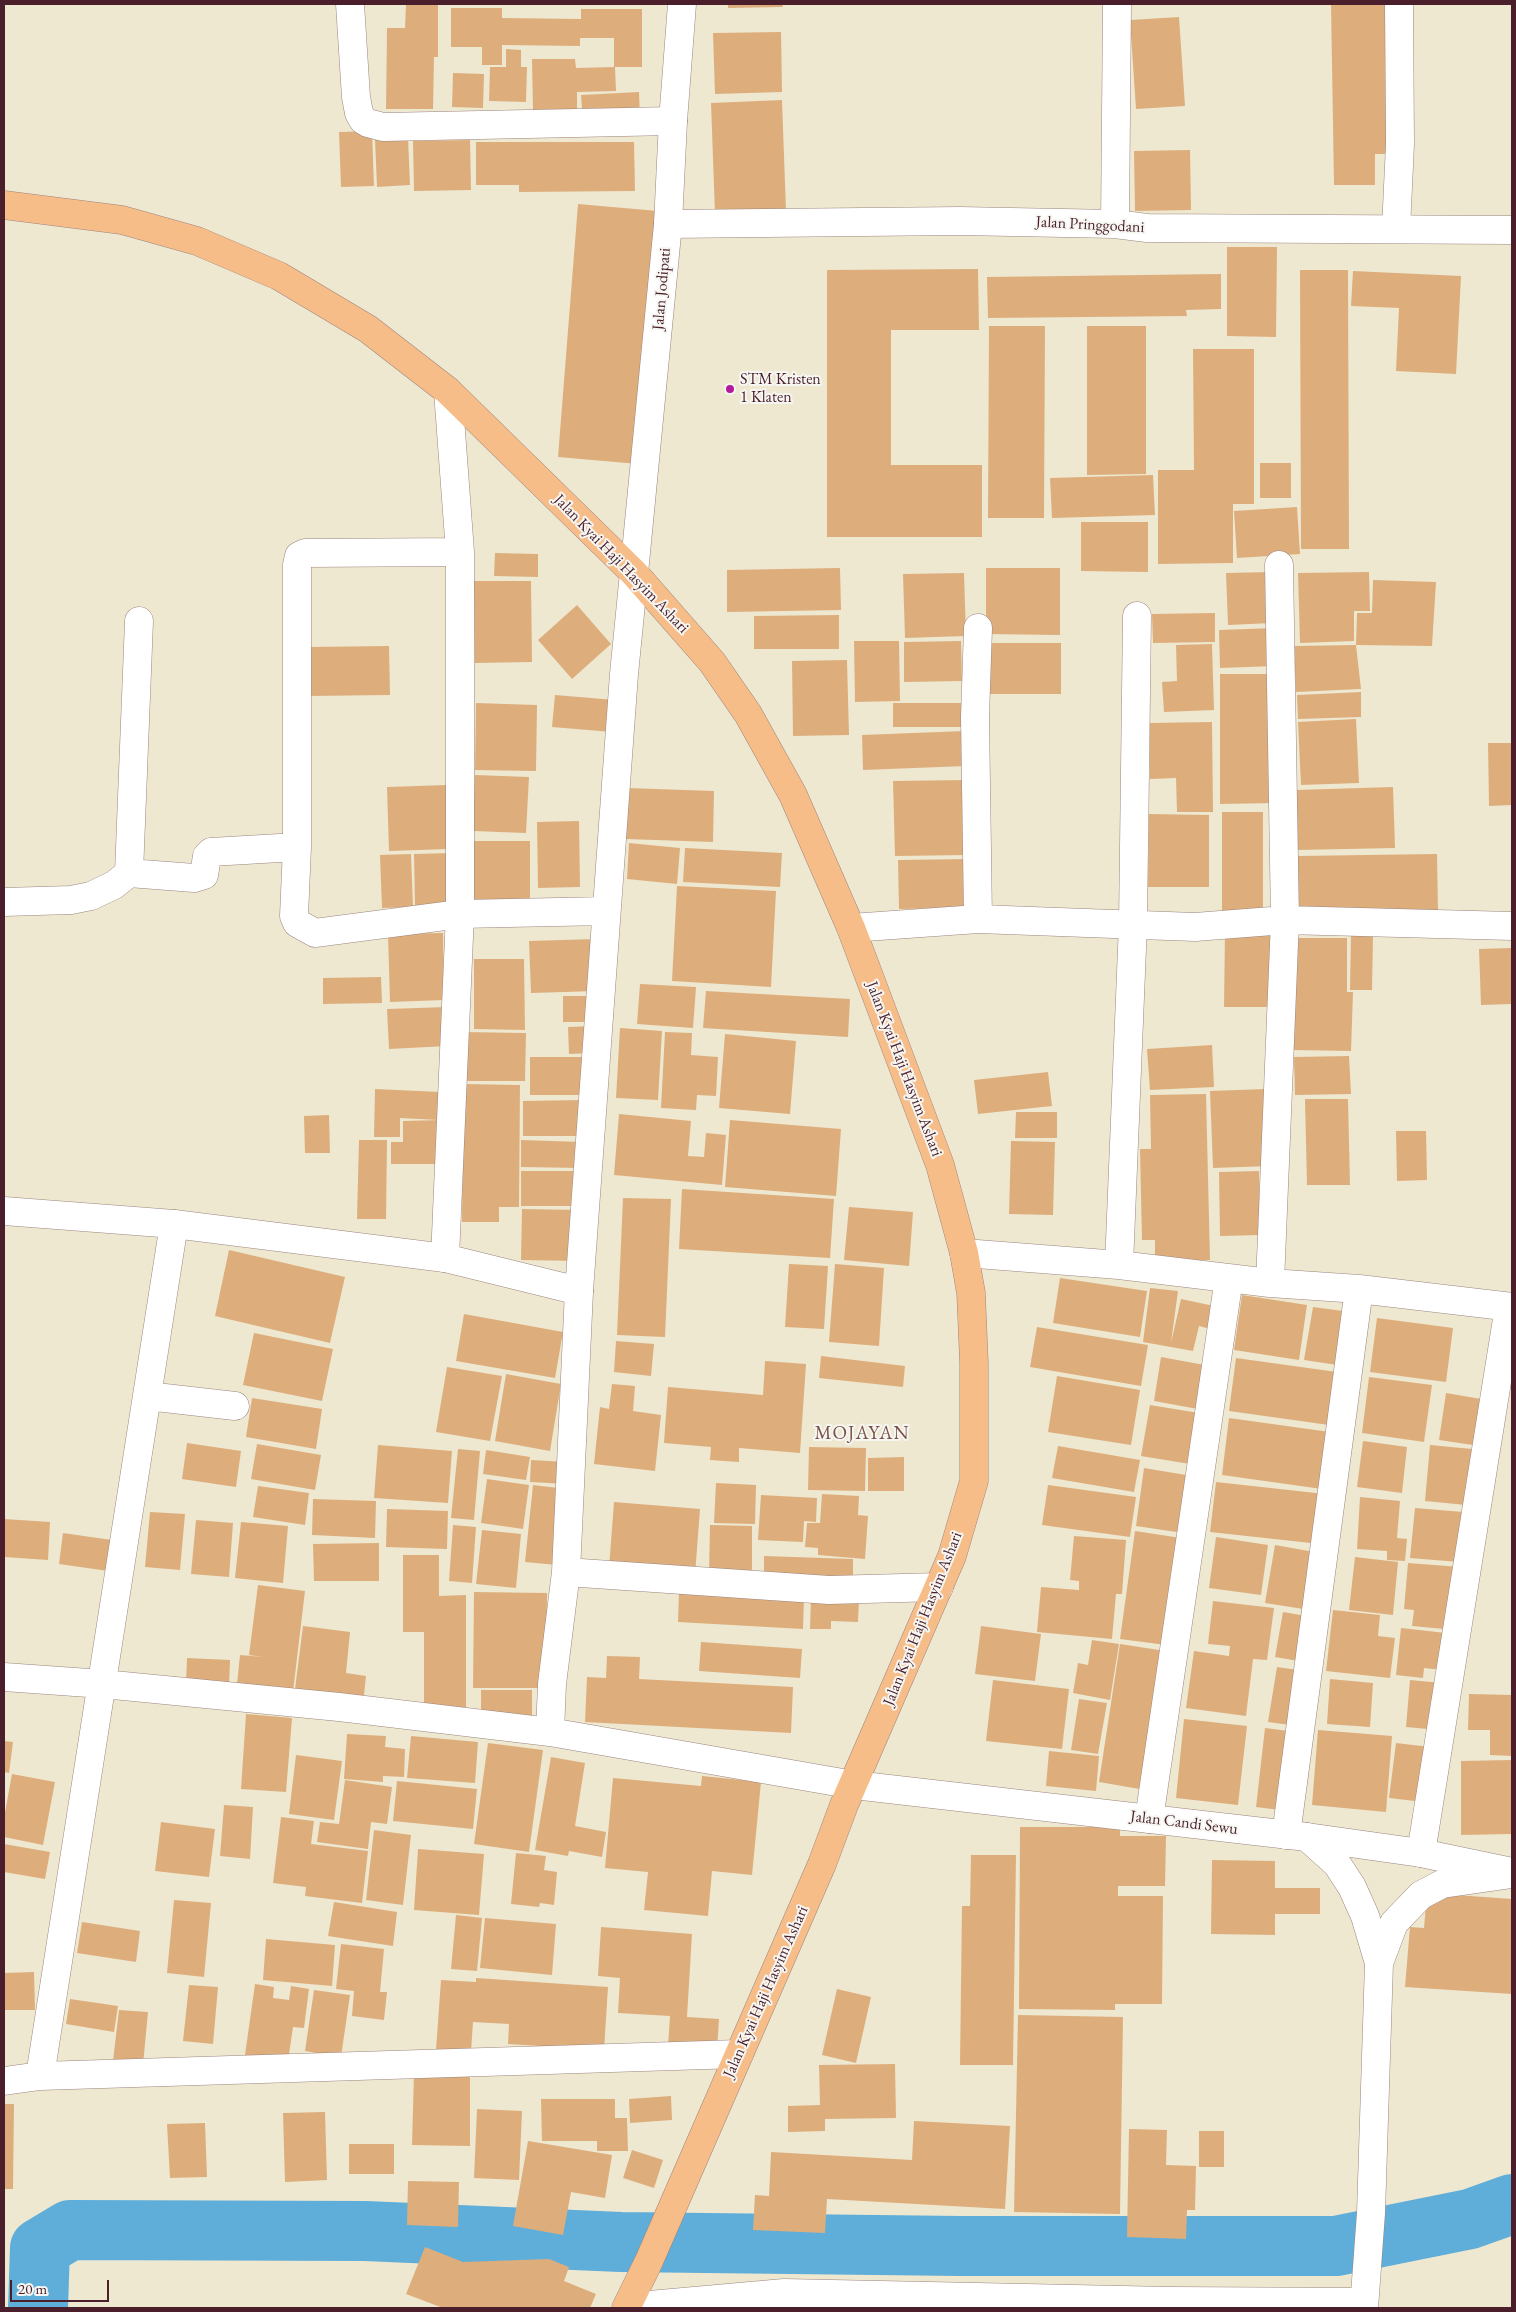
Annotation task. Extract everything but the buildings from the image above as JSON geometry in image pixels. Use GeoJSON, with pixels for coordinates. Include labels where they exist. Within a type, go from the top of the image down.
{"type":"FeatureCollection","features":[{"type":"Feature","properties":{"kind":"highway","name":"Jalan Kyai Haji Hasyim Ashari"},"geometry":{"type":"LineString","coordinates":[[4,205],[122,220],[197,241],[279,276],[368,329],[448,391],[657,597],[712,662],[748,714],[792,795],[851,928],[940,1164],[964,1252],[971,1293],[974,1363],[974,1481],[952,1556],[939,1587],[678,2195],[627,2308]]}},
{"type":"Feature","properties":{"kind":"street"},"geometry":{"type":"LineString","coordinates":[[350,4],[356,97],[359,113],[363,120],[368,123],[383,127],[673,120]]}},
{"type":"Feature","properties":{"kind":"street","name":"Jalan Jodipati"},"geometry":{"type":"LineString","coordinates":[[550,1732],[552,1684],[566,1572],[579,1291],[624,674],[668,224],[673,120],[682,4]]}},
{"type":"Feature","properties":{"kind":"street"},"geometry":{"type":"LineString","coordinates":[[1115,224],[1117,4]]}},
{"type":"Feature","properties":{"kind":"street"},"geometry":{"type":"LineString","coordinates":[[1396,230],[1400,144],[1399,4]]}},
{"type":"Feature","properties":{"kind":"street","name":"Jalan Pringgodani"},"geometry":{"type":"LineString","coordinates":[[668,224],[960,220],[1115,224],[1147,228],[1512,230]]}},
{"type":"Feature","properties":{"kind":"street"},"geometry":{"type":"LineString","coordinates":[[445,1258],[460,914],[460,552],[448,391]]}},
{"type":"Feature","properties":{"kind":"street"},"geometry":{"type":"LineString","coordinates":[[460,552],[305,554],[300,556],[297,565],[294,916],[297,923],[306,930],[315,933],[460,914],[606,911]]}},
{"type":"Feature","properties":{"kind":"street"},"geometry":{"type":"LineString","coordinates":[[1270,1283],[1285,920],[1279,566]]}},
{"type":"Feature","properties":{"kind":"street"},"geometry":{"type":"LineString","coordinates":[[1119,1265],[1133,924],[1138,616]]}},
{"type":"Feature","properties":{"kind":"street"},"geometry":{"type":"LineString","coordinates":[[129,873],[139,621]]}},
{"type":"Feature","properties":{"kind":"street"},"geometry":{"type":"LineString","coordinates":[[978,628],[975,717],[978,919]]}},
{"type":"Feature","properties":{"kind":"street"},"geometry":{"type":"LineString","coordinates":[[4,902],[71,900],[92,896],[129,873],[194,878],[204,876],[207,856],[211,852],[296,847]]}},
{"type":"Feature","properties":{"kind":"street"},"geometry":{"type":"LineString","coordinates":[[851,928],[978,919],[1195,926],[1285,920],[1512,926]]}},
{"type":"Feature","properties":{"kind":"street"},"geometry":{"type":"LineString","coordinates":[[4,1211],[174,1224],[445,1258],[579,1291]]}},
{"type":"Feature","properties":{"kind":"street"},"geometry":{"type":"LineString","coordinates":[[40,2076],[174,1224]]}},
{"type":"Feature","properties":{"kind":"street"},"geometry":{"type":"LineString","coordinates":[[964,1252],[1119,1265],[1270,1283],[1360,1289],[1510,1307],[1421,1853]]}},
{"type":"Feature","properties":{"kind":"street"},"geometry":{"type":"LineString","coordinates":[[1149,1819],[1229,1278]]}},
{"type":"Feature","properties":{"kind":"street"},"geometry":{"type":"LineString","coordinates":[[627,2308],[784,2293],[983,2303],[1364,2305],[1371,2213],[1379,1963],[1365,1916],[1352,1887],[1337,1864],[1297,1836],[1360,1289]]}},
{"type":"Feature","properties":{"kind":"street"},"geometry":{"type":"LineString","coordinates":[[147,1396],[235,1406]]}},
{"type":"Feature","properties":{"kind":"street"},"geometry":{"type":"LineString","coordinates":[[566,1572],[829,1590],[939,1587]]}},
{"type":"Feature","properties":{"kind":"street","name":"Jalan Candi Sewu"},"geometry":{"type":"LineString","coordinates":[[4,1677],[103,1684],[340,1707],[550,1732],[854,1785],[1297,1836],[1421,1853],[1512,1873]]}},
{"type":"Feature","properties":{"kind":"street"},"geometry":{"type":"LineString","coordinates":[[1379,1963],[1394,1923],[1421,1895],[1442,1884],[1512,1873]]}},
{"type":"Feature","properties":{"kind":"street"},"geometry":{"type":"LineString","coordinates":[[4,2081],[40,2076],[739,2054]]}},
{"type":"Feature","properties":{"kind":"waterway"},"geometry":{"type":"LineString","coordinates":[[38,2308],[40,2248],[70,2230],[365,2231],[621,2242],[961,2246],[1336,2246],[1470,2219],[1512,2204]]}},
{"type":"Feature","properties":{"kind":"place","name":"STM Kristen 1 Klaten"},"geometry":{"type":"Point","coordinates":[730,389]}},
{"type":"Feature","properties":{"kind":"district","name":"MOJAYAN"},"geometry":{"type":"Point","coordinates":[862,1434]}}]}
